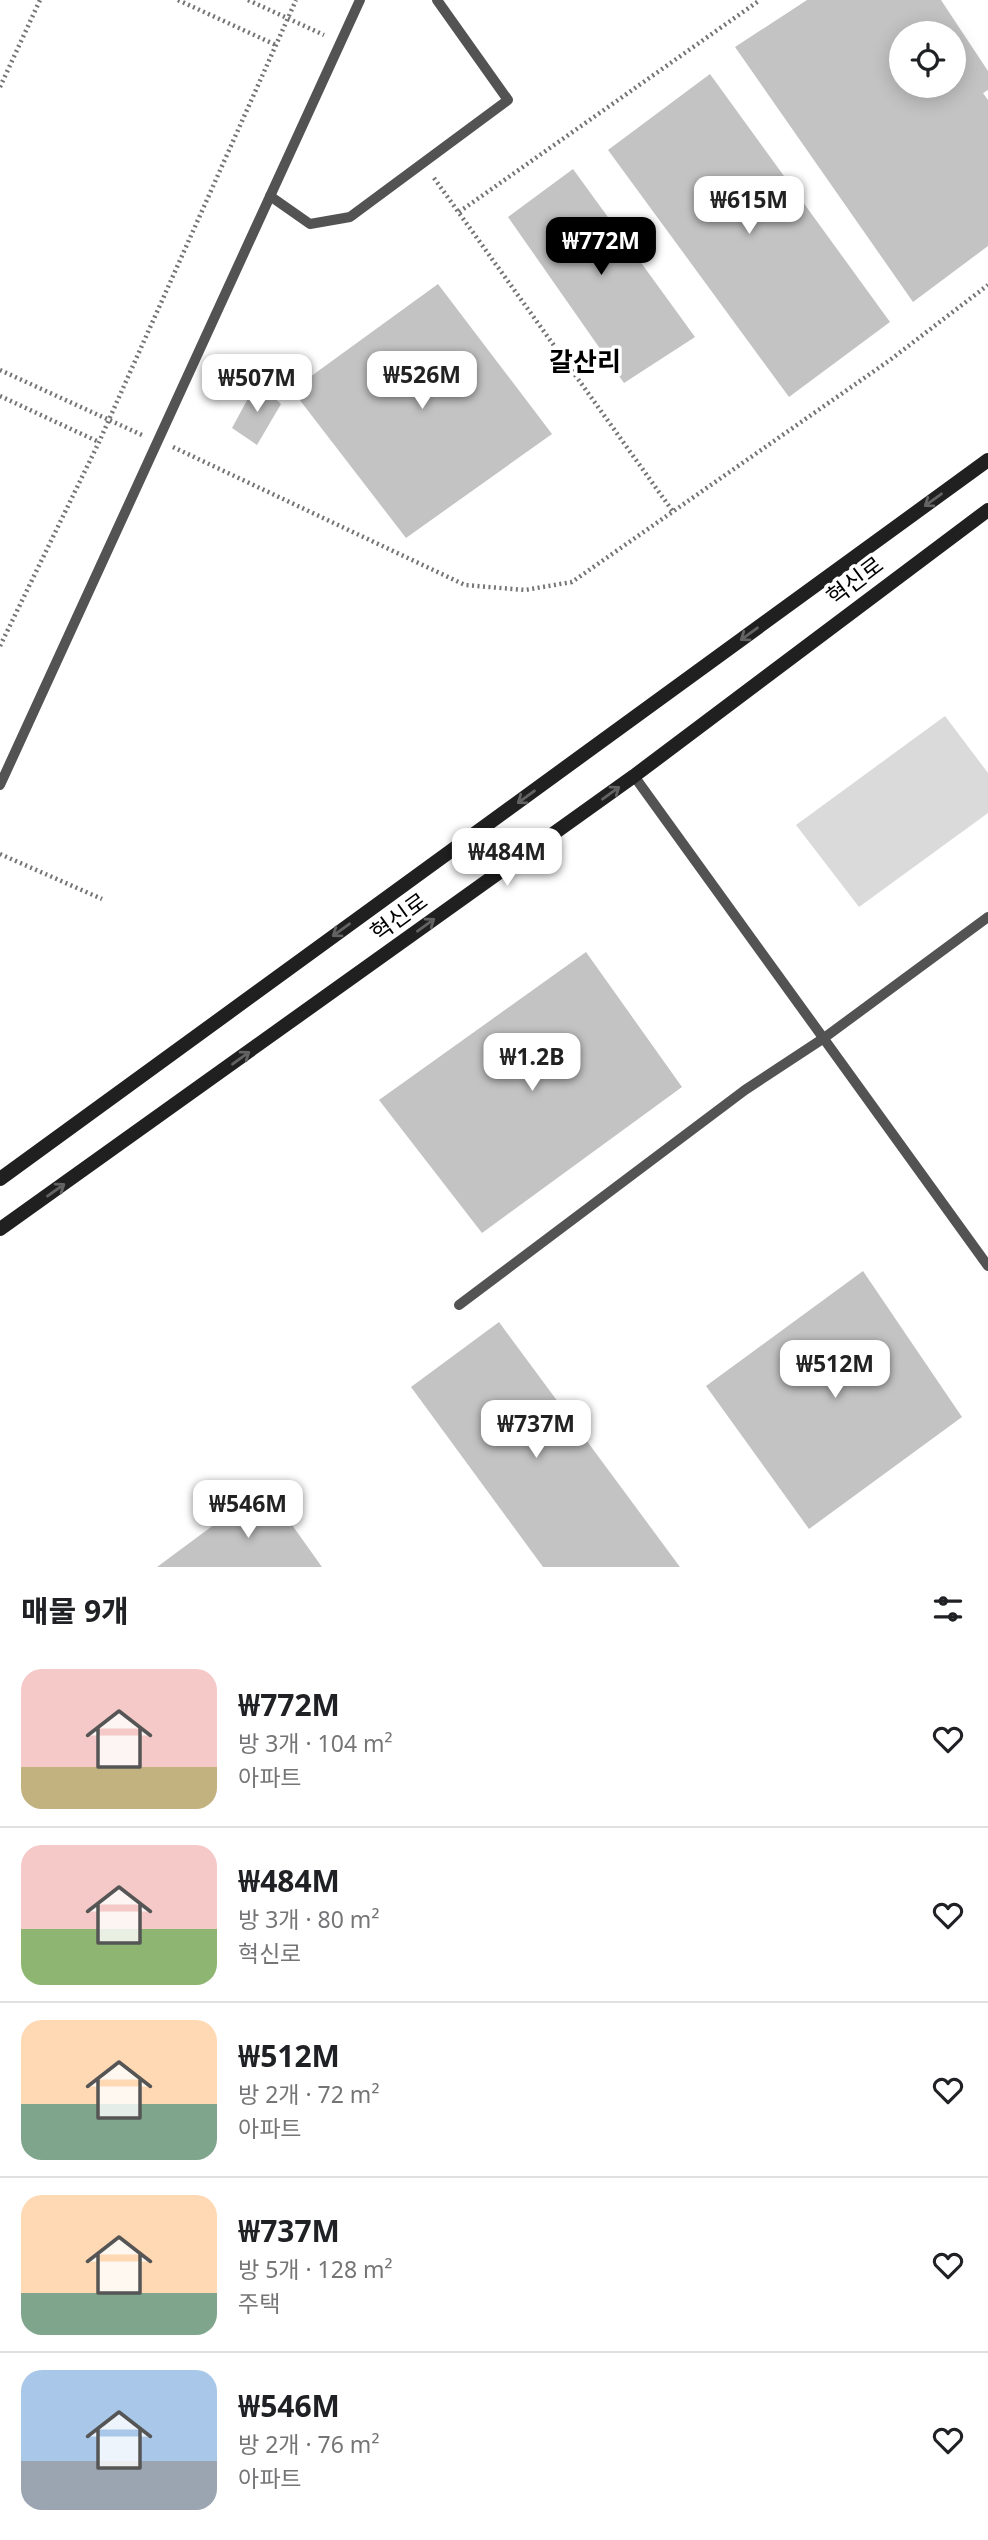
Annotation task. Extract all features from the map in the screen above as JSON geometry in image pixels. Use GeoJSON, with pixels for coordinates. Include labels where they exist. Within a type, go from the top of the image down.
{"type":"FeatureCollection","features":[{"type":"Feature","properties":{"kind":"main road","name":"혁신로"},"geometry":{"type":"LineString","coordinates":[[0,1179],[988,460]]}},
{"type":"Feature","properties":{"kind":"main road","name":"혁신로"},"geometry":{"type":"LineString","coordinates":[[0,1229],[634,776],[988,510]]}},
{"type":"Feature","properties":{"kind":"lane"},"geometry":{"type":"LineString","coordinates":[[0,785],[360,0]]}},
{"type":"Feature","properties":{"kind":"lane"},"geometry":{"type":"LineString","coordinates":[[270,196],[310,223],[350,217],[508,100],[437,0]]}},
{"type":"Feature","properties":{"kind":"lane"},"geometry":{"type":"LineString","coordinates":[[634,776],[988,1266]]}},
{"type":"Feature","properties":{"kind":"lane"},"geometry":{"type":"LineString","coordinates":[[459,1305],[745,1090],[824,1038],[988,918]]}},
{"type":"Feature","properties":{"kind":"path"},"geometry":{"type":"LineString","coordinates":[[0,87],[40,0]]}},
{"type":"Feature","properties":{"kind":"path"},"geometry":{"type":"LineString","coordinates":[[178,0],[276,45]]}},
{"type":"Feature","properties":{"kind":"path"},"geometry":{"type":"LineString","coordinates":[[248,0],[340,43]]}},
{"type":"Feature","properties":{"kind":"path"},"geometry":{"type":"LineString","coordinates":[[0,646],[99,442],[296,0]]}},
{"type":"Feature","properties":{"kind":"path"},"geometry":{"type":"LineString","coordinates":[[459,212],[760,0]]}},
{"type":"Feature","properties":{"kind":"path"},"geometry":{"type":"LineString","coordinates":[[424,163],[674,513]]}},
{"type":"Feature","properties":{"kind":"path"},"geometry":{"type":"LineString","coordinates":[[0,370],[107,421],[194,456],[465,586],[525,590],[572,582],[890,360],[988,285]]}},
{"type":"Feature","properties":{"kind":"path"},"geometry":{"type":"LineString","coordinates":[[0,396],[99,442]]}},
{"type":"Feature","properties":{"kind":"path"},"geometry":{"type":"LineString","coordinates":[[0,854],[102,899]]}},
{"type":"Feature","properties":{"kind":"shaded area"},"geometry":{"type":"Polygon","coordinates":[[[945,716],[988,773],[988,813],[859,907],[796,825],[945,716]]]}},
{"type":"Feature","properties":{"kind":"building"},"geometry":{"type":"Polygon","coordinates":[[[807,0],[941,0],[955,21],[889,21],[889,98],[966,98],[966,38],[988,71],[988,90],[983,93],[988,100],[988,246],[913,302],[735,47],[807,0]]]}},
{"type":"Feature","properties":{"kind":"building"},"geometry":{"type":"Polygon","coordinates":[[[710,74],[890,322],[789,397],[608,150],[710,74]]]}},
{"type":"Feature","properties":{"kind":"building"},"geometry":{"type":"Polygon","coordinates":[[[573,169],[695,337],[624,383],[508,217],[573,169]]]}},
{"type":"Feature","properties":{"kind":"building"},"geometry":{"type":"Polygon","coordinates":[[[438,284],[552,434],[406,538],[292,390],[438,284]]]}},
{"type":"Feature","properties":{"kind":"building"},"geometry":{"type":"Polygon","coordinates":[[[257,382],[281,404],[257,445],[232,428],[257,382]]]}},
{"type":"Feature","properties":{"kind":"building"},"geometry":{"type":"Polygon","coordinates":[[[586,952],[682,1087],[482,1233],[379,1100],[586,952]]]}},
{"type":"Feature","properties":{"kind":"building"},"geometry":{"type":"Polygon","coordinates":[[[863,1271],[962,1417],[809,1529],[706,1386],[863,1271]]]}},
{"type":"Feature","properties":{"kind":"building"},"geometry":{"type":"Polygon","coordinates":[[[499,1322],[680,1567],[543,1567],[411,1387],[499,1322]]]}},
{"type":"Feature","properties":{"kind":"building"},"geometry":{"type":"Polygon","coordinates":[[[265,1487],[322,1567],[157,1567],[265,1487]]]}},
{"type":"Feature","properties":{"kind":"district","name":"갈산리"},"geometry":{"type":"Point","coordinates":[585,362]}}]}
